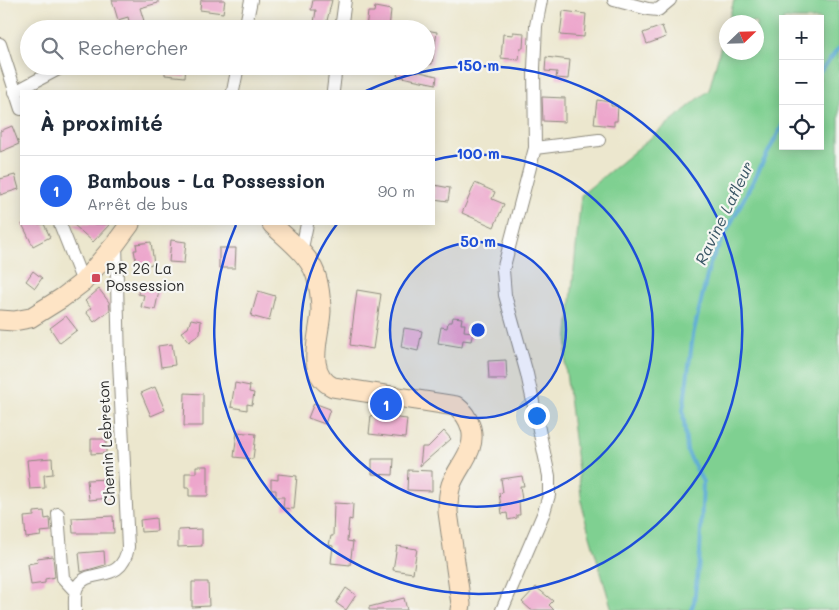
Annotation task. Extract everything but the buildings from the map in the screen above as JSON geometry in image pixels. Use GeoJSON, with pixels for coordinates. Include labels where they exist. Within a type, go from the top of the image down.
{"type":"FeatureCollection","features":[{"type":"Feature","properties":{"kind":"main road"},"geometry":{"type":"LineString","coordinates":[[0,320],[14,321],[30,318],[62,298],[83,282],[129,225]]}},
{"type":"Feature","properties":{"kind":"main road"},"geometry":{"type":"LineString","coordinates":[[273,225],[301,253],[315,273],[321,309],[315,363],[320,377],[326,384],[333,387],[456,406],[467,418],[473,442],[470,452],[452,484],[448,498],[448,512],[461,604],[460,610]]}},
{"type":"Feature","properties":{"kind":"street"},"geometry":{"type":"LineString","coordinates":[[247,20],[251,0]]}},
{"type":"Feature","properties":{"kind":"street"},"geometry":{"type":"LineString","coordinates":[[342,20],[345,0]]}},
{"type":"Feature","properties":{"kind":"street"},"geometry":{"type":"LineString","coordinates":[[502,610],[544,512],[549,495],[549,476],[527,374],[505,295],[503,270],[535,148],[534,68],[536,26],[541,0]]}},
{"type":"Feature","properties":{"kind":"street"},"geometry":{"type":"LineString","coordinates":[[614,0],[658,10],[670,0]]}},
{"type":"Feature","properties":{"kind":"street"},"geometry":{"type":"LineString","coordinates":[[0,44],[20,106]]}},
{"type":"Feature","properties":{"kind":"street"},"geometry":{"type":"LineString","coordinates":[[16,92],[47,75]]}},
{"type":"Feature","properties":{"kind":"street"},"geometry":{"type":"LineString","coordinates":[[233,90],[236,75]]}},
{"type":"Feature","properties":{"kind":"street"},"geometry":{"type":"LineString","coordinates":[[333,90],[335,75]]}},
{"type":"Feature","properties":{"kind":"street"},"geometry":{"type":"LineString","coordinates":[[535,148],[599,140]]}},
{"type":"Feature","properties":{"kind":"street"},"geometry":{"type":"LineString","coordinates":[[60,225],[83,282]]}},
{"type":"Feature","properties":{"kind":"street"},"geometry":{"type":"LineString","coordinates":[[301,253],[307,225]]}},
{"type":"Feature","properties":{"kind":"street","name":"Chemin Lebreton"},"geometry":{"type":"LineString","coordinates":[[75,591],[78,585],[87,578],[108,574],[123,564],[128,547],[119,362],[116,243]]}},
{"type":"Feature","properties":{"kind":"street"},"geometry":{"type":"LineString","coordinates":[[58,514],[63,578],[75,591],[75,610]]}},
{"type":"Feature","properties":{"kind":"green space"},"geometry":{"type":"Polygon","coordinates":[[[734,0],[839,0],[839,610],[612,610],[583,512],[565,364],[581,195],[709,90],[719,53],[719,60],[764,60],[764,15],[730,15],[734,0]]]}},
{"type":"Feature","properties":{"kind":"waterway","name":"Ravine Lafleur"},"geometry":{"type":"LineString","coordinates":[[824,67],[839,48]]}},
{"type":"Feature","properties":{"kind":"waterway","name":"Ravine Lafleur"},"geometry":{"type":"LineString","coordinates":[[691,610],[694,602],[700,553],[703,482],[687,451],[683,411],[693,335],[710,263],[779,132]]}},
{"type":"Feature","properties":{"kind":"place","name":"P.R 26 La Possession"},"geometry":{"type":"Point","coordinates":[96,278]}},
{"type":"Feature","properties":{"kind":"place","name":"Bambous - La Possession"},"geometry":{"type":"Point","coordinates":[386,404]}}]}
